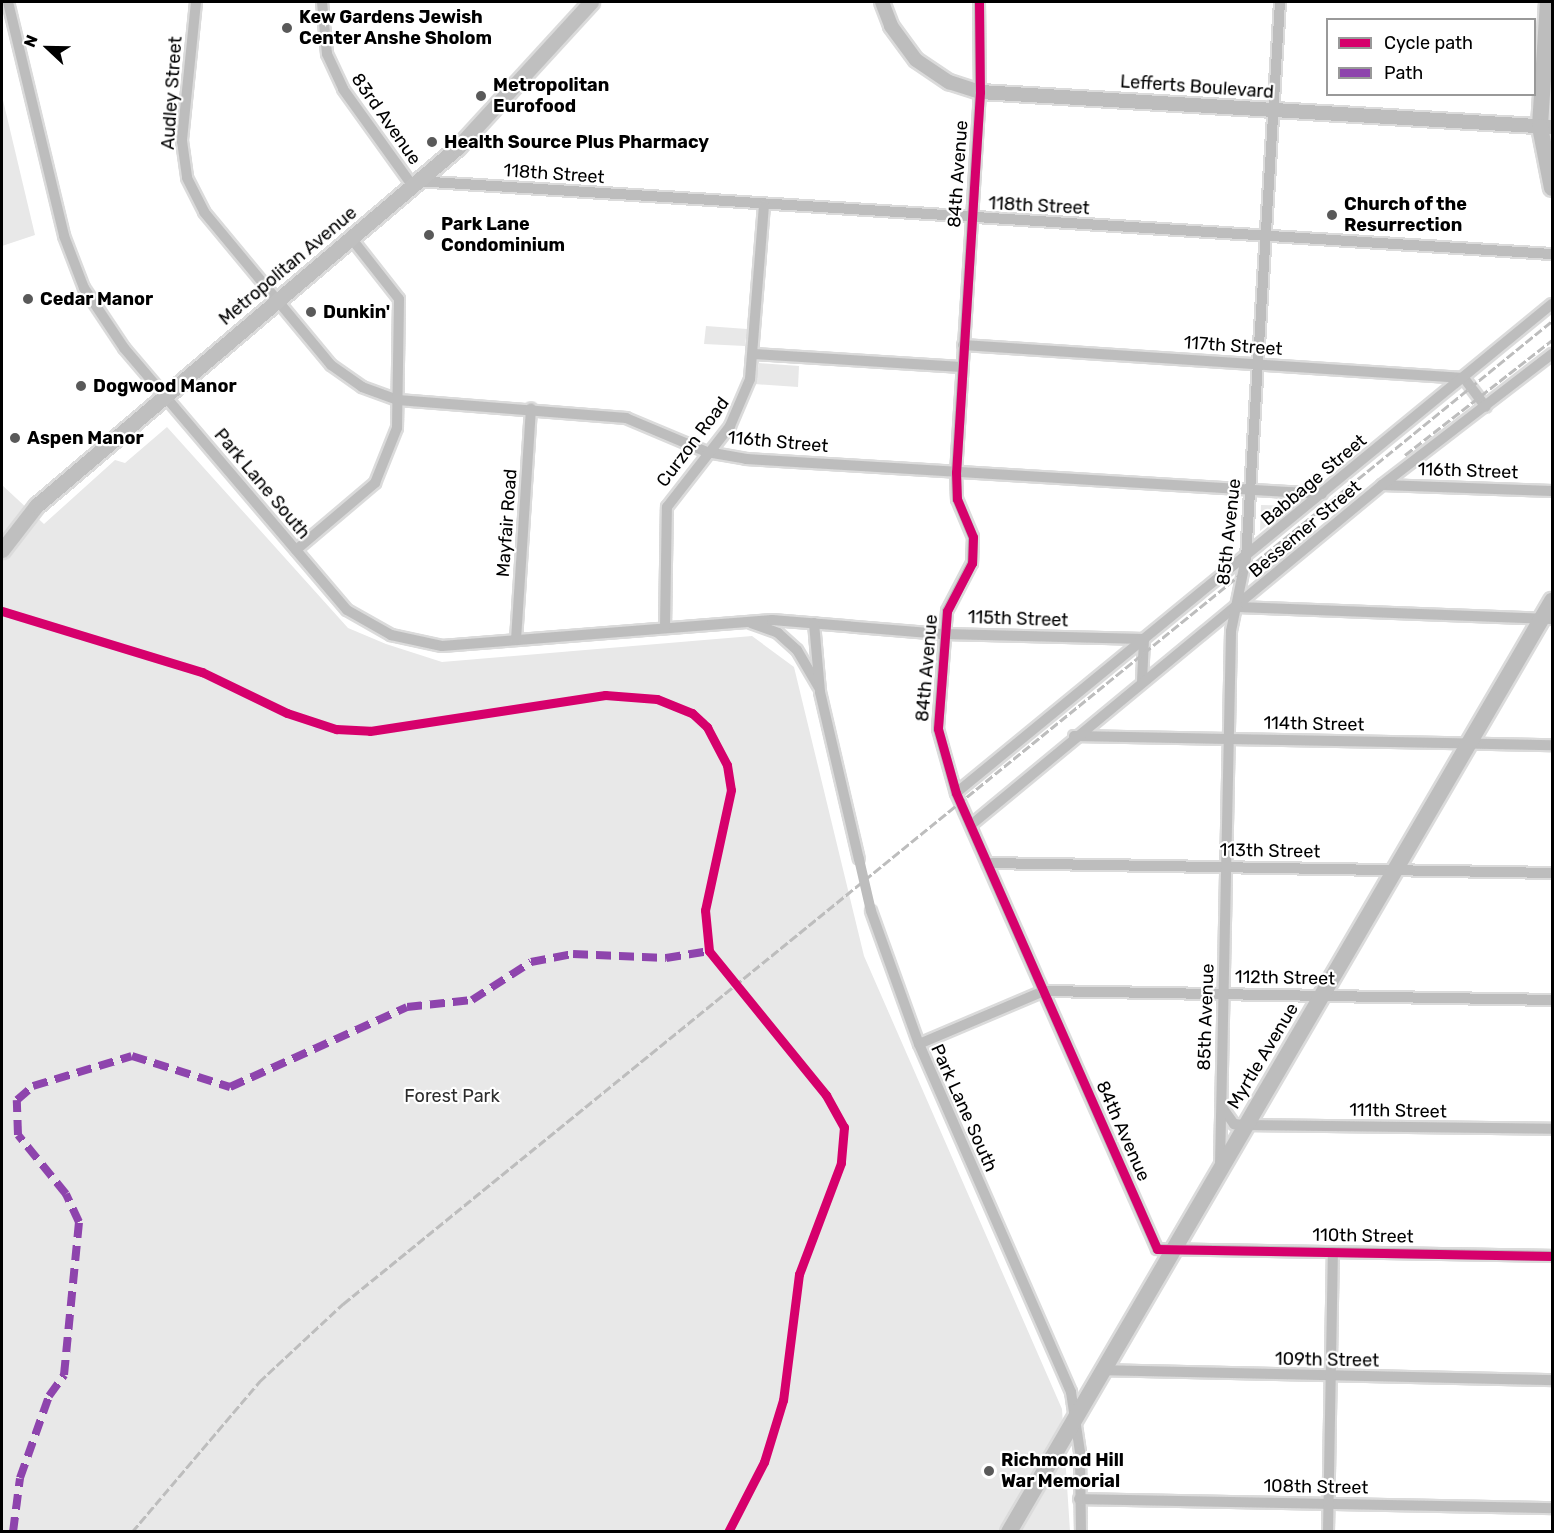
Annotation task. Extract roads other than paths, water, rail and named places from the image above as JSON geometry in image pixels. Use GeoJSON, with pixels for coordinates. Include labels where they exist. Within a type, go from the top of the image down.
{"type":"FeatureCollection","features":[{"type":"Feature","properties":{"kind":"main road","name":"Metropolitan Avenue"},"geometry":{"type":"LineString","coordinates":[[2,550],[36,506],[458,147],[591,2]]}},
{"type":"Feature","properties":{"kind":"main road"},"geometry":{"type":"LineString","coordinates":[[1548,2],[1546,127],[1552,188]]}},
{"type":"Feature","properties":{"kind":"main road","name":"Myrtle Avenue"},"geometry":{"type":"LineString","coordinates":[[1009,1532],[1101,1370],[1468,744],[1547,619],[1552,601]]}},
{"type":"Feature","properties":{"kind":"street","name":"Park Lane South"},"geometry":{"type":"LineString","coordinates":[[8,2],[72,261],[99,315],[347,610],[391,635],[442,646],[748,622],[814,623],[820,692],[871,910],[919,1044],[1071,1392],[1076,1415],[1081,1532]]}},
{"type":"Feature","properties":{"kind":"street","name":"Audley Street"},"geometry":{"type":"LineString","coordinates":[[196,2],[182,141],[187,178],[204,212],[278,300]]}},
{"type":"Feature","properties":{"kind":"street","name":"83rd Avenue"},"geometry":{"type":"LineString","coordinates":[[322,2],[327,54],[343,89],[414,183]]}},
{"type":"Feature","properties":{"kind":"street","name":"Lefferts Boulevard"},"geometry":{"type":"LineString","coordinates":[[882,2],[891,26],[916,60],[950,82],[980,92],[1546,127]]}},
{"type":"Feature","properties":{"kind":"street","name":"84th Avenue"},"geometry":{"type":"LineString","coordinates":[[979,2],[980,92],[956,472],[957,499],[973,537],[972,563],[947,611],[938,729],[956,793],[1157,1250],[1173,1249]]}},
{"type":"Feature","properties":{"kind":"street","name":"85th Avenue"},"geometry":{"type":"LineString","coordinates":[[1220,1166],[1223,993],[1232,738],[1231,631],[1246,558],[1280,2]]}},
{"type":"Feature","properties":{"kind":"street","name":"118th Street"},"geometry":{"type":"LineString","coordinates":[[414,183],[1552,254]]}},
{"type":"Feature","properties":{"kind":"street","name":"Curzon Road"},"geometry":{"type":"LineString","coordinates":[[665,628],[667,507],[744,402],[754,354],[764,206]]}},
{"type":"Feature","properties":{"kind":"street"},"geometry":{"type":"LineString","coordinates":[[296,550],[375,483],[392,450],[398,400],[399,299],[351,238]]}},
{"type":"Feature","properties":{"kind":"street","name":"116th Street"},"geometry":{"type":"LineString","coordinates":[[278,300],[331,365],[362,387],[398,400],[531,408],[626,418],[707,452],[956,472],[1322,494]]}},
{"type":"Feature","properties":{"kind":"street","name":"Babbage Street"},"geometry":{"type":"LineString","coordinates":[[956,793],[1246,558],[1552,304]]}},
{"type":"Feature","properties":{"kind":"street","name":"117th Street"},"geometry":{"type":"LineString","coordinates":[[963,345],[1464,378]]}},
{"type":"Feature","properties":{"kind":"street"},"geometry":{"type":"LineString","coordinates":[[754,354],[962,367]]}},
{"type":"Feature","properties":{"kind":"street","name":"Bessemer Street"},"geometry":{"type":"LineString","coordinates":[[971,825],[1074,736],[1236,607],[1382,485],[1552,354]]}},
{"type":"Feature","properties":{"kind":"street"},"geometry":{"type":"LineString","coordinates":[[1464,378],[1486,407]]}},
{"type":"Feature","properties":{"kind":"street","name":"Mayfair Road"},"geometry":{"type":"LineString","coordinates":[[516,640],[531,408]]}},
{"type":"Feature","properties":{"kind":"street","name":"116th Street"},"geometry":{"type":"LineString","coordinates":[[1382,485],[1552,490]]}},
{"type":"Feature","properties":{"kind":"street"},"geometry":{"type":"LineString","coordinates":[[1236,607],[1547,619]]}},
{"type":"Feature","properties":{"kind":"street","name":"Park Lane South"},"geometry":{"type":"LineString","coordinates":[[748,622],[778,633],[797,650],[820,692]]}},
{"type":"Feature","properties":{"kind":"street","name":"115th Street"},"geometry":{"type":"LineString","coordinates":[[814,623],[944,634],[1144,639]]}},
{"type":"Feature","properties":{"kind":"street"},"geometry":{"type":"LineString","coordinates":[[1142,681],[1144,639]]}},
{"type":"Feature","properties":{"kind":"street","name":"114th Street"},"geometry":{"type":"LineString","coordinates":[[1074,736],[1552,745]]}},
{"type":"Feature","properties":{"kind":"street","name":"113th Street"},"geometry":{"type":"LineString","coordinates":[[987,863],[1552,873]]}},
{"type":"Feature","properties":{"kind":"street","name":"112th Street"},"geometry":{"type":"LineString","coordinates":[[919,1044],[1044,991],[1552,1000]]}},
{"type":"Feature","properties":{"kind":"street"},"geometry":{"type":"LineString","coordinates":[[1220,1101],[1227,1118],[1244,1125]]}},
{"type":"Feature","properties":{"kind":"street","name":"111th Street"},"geometry":{"type":"LineString","coordinates":[[1244,1125],[1552,1129]]}},
{"type":"Feature","properties":{"kind":"street","name":"110th Street"},"geometry":{"type":"LineString","coordinates":[[1173,1249],[1552,1256]]}},
{"type":"Feature","properties":{"kind":"street"},"geometry":{"type":"LineString","coordinates":[[1328,1532],[1333,1252]]}},
{"type":"Feature","properties":{"kind":"street","name":"109th Street"},"geometry":{"type":"LineString","coordinates":[[1101,1370],[1330,1377],[1552,1380]]}},
{"type":"Feature","properties":{"kind":"street","name":"108th Street"},"geometry":{"type":"LineString","coordinates":[[1079,1499],[1552,1508]]}},
{"type":"Feature","properties":{"kind":"railway"},"geometry":{"type":"LineString","coordinates":[[132,1532],[259,1382],[343,1304],[1552,321]]}},
{"type":"Feature","properties":{"kind":"railway"},"geometry":{"type":"LineString","coordinates":[[1405,455],[1552,340]]}},
{"type":"Feature","properties":{"kind":"place","name":"Kew Gardens Jewish Center Anshe Sholom"},"geometry":{"type":"Point","coordinates":[287,28]}},
{"type":"Feature","properties":{"kind":"place","name":"Metropolitan Eurofood"},"geometry":{"type":"Point","coordinates":[481,96]}},
{"type":"Feature","properties":{"kind":"place","name":"Health Source Plus Pharmacy"},"geometry":{"type":"Point","coordinates":[432,142]}},
{"type":"Feature","properties":{"kind":"place","name":"Church of the Resurrection"},"geometry":{"type":"Point","coordinates":[1332,215]}},
{"type":"Feature","properties":{"kind":"place","name":"Park Lane Condominium"},"geometry":{"type":"Point","coordinates":[429,235]}},
{"type":"Feature","properties":{"kind":"place","name":"Cedar Manor"},"geometry":{"type":"Point","coordinates":[28,299]}},
{"type":"Feature","properties":{"kind":"place","name":"Dunkin'"},"geometry":{"type":"Point","coordinates":[311,312]}},
{"type":"Feature","properties":{"kind":"place","name":"Dogwood Manor"},"geometry":{"type":"Point","coordinates":[81,386]}},
{"type":"Feature","properties":{"kind":"place","name":"Aspen Manor"},"geometry":{"type":"Point","coordinates":[15,438]}},
{"type":"Feature","properties":{"kind":"place","name":"Richmond Hill War Memorial"},"geometry":{"type":"Point","coordinates":[989,1471]}},
{"type":"Feature","properties":{"kind":"park label","name":"Forest Park"},"geometry":{"type":"Point","coordinates":[452,1096]}}]}
